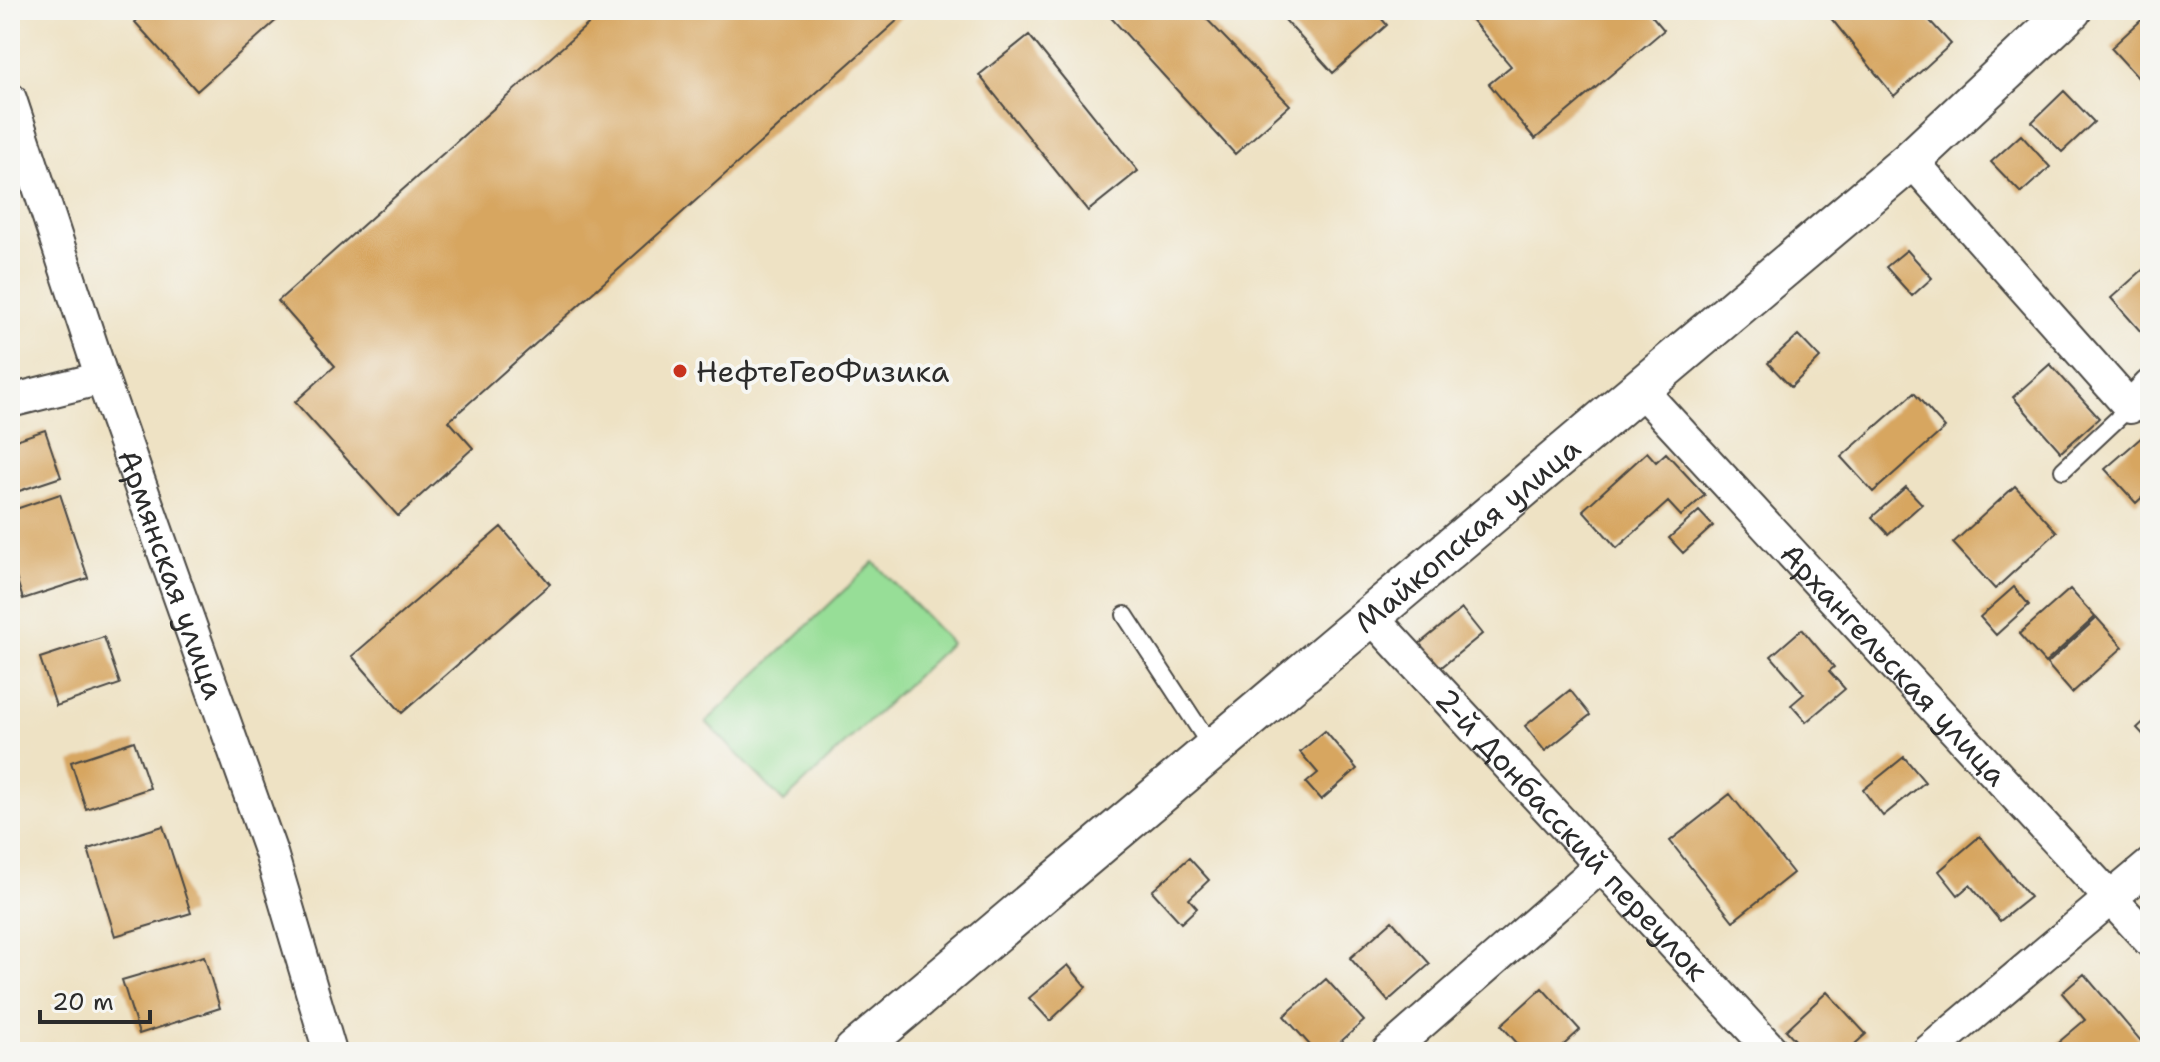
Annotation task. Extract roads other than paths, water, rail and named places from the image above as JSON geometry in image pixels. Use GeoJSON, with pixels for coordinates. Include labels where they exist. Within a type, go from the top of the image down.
{"type":"FeatureCollection","features":[{"type":"Feature","properties":{"kind":"street","name":"Майкопская улица"},"geometry":{"type":"LineString","coordinates":[[854,1052],[1911,160],[2071,10]]}},
{"type":"Feature","properties":{"kind":"street","name":"Армянская улица"},"geometry":{"type":"LineString","coordinates":[[10,99],[102,378],[271,853],[330,1052]]}},
{"type":"Feature","properties":{"kind":"street"},"geometry":{"type":"LineString","coordinates":[[1911,160],[2140,396]]}},
{"type":"Feature","properties":{"kind":"street"},"geometry":{"type":"LineString","coordinates":[[10,401],[102,378]]}},
{"type":"Feature","properties":{"kind":"street","name":"Архангельская улица"},"geometry":{"type":"LineString","coordinates":[[1639,388],[2150,941]]}},
{"type":"Feature","properties":{"kind":"street","name":"2-й Донбасский переулок"},"geometry":{"type":"LineString","coordinates":[[1370,615],[1773,1052]]}},
{"type":"Feature","properties":{"kind":"street"},"geometry":{"type":"LineString","coordinates":[[1388,1052],[1602,865]]}},
{"type":"Feature","properties":{"kind":"street"},"geometry":{"type":"LineString","coordinates":[[1928,1052],[2150,865]]}},
{"type":"Feature","properties":{"kind":"lane"},"geometry":{"type":"LineString","coordinates":[[2063,470],[2140,396]]}},
{"type":"Feature","properties":{"kind":"lane"},"geometry":{"type":"LineString","coordinates":[[1125,615],[1212,749]]}},
{"type":"Feature","properties":{"kind":"place","name":"НефтеГеоФизика"},"geometry":{"type":"Point","coordinates":[680,371]}}]}
